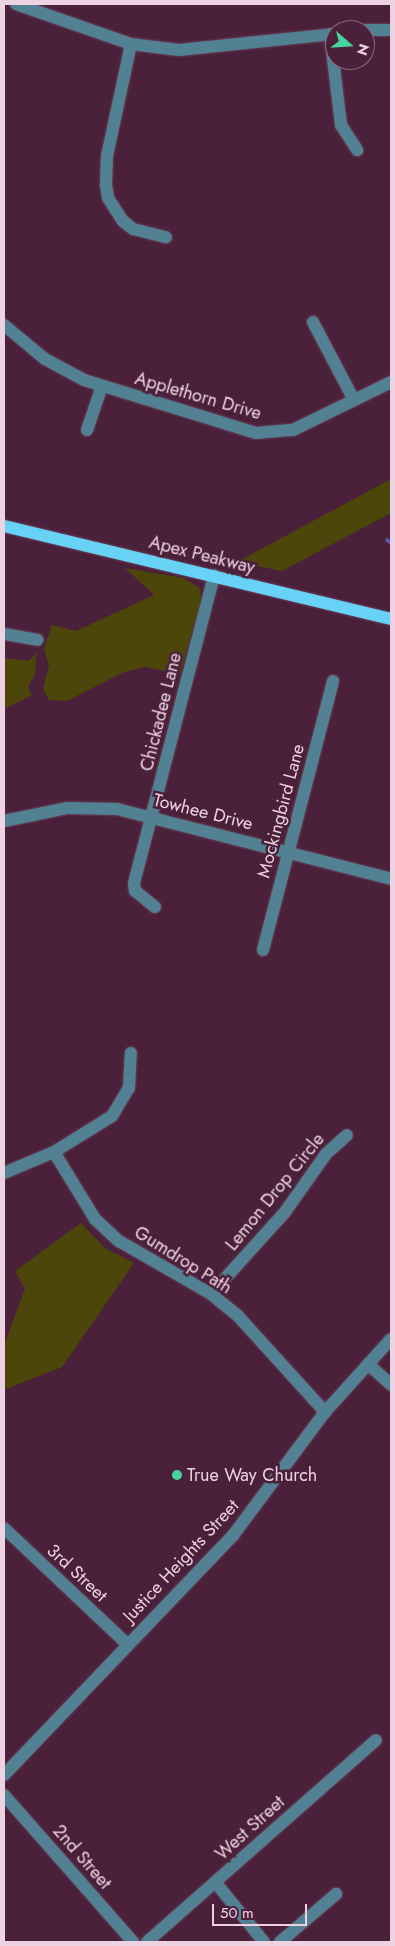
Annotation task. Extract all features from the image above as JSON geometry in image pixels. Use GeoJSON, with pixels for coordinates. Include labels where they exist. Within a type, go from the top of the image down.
{"type":"FeatureCollection","features":[{"type":"Feature","properties":{"kind":"main road","name":"Apex Peakway"},"geometry":{"type":"LineString","coordinates":[[4,526],[391,619]]}},
{"type":"Feature","properties":{"kind":"street"},"geometry":{"type":"LineString","coordinates":[[16,4],[131,44],[215,49],[325,35]]}},
{"type":"Feature","properties":{"kind":"street"},"geometry":{"type":"LineString","coordinates":[[375,30],[391,30]]}},
{"type":"Feature","properties":{"kind":"street"},"geometry":{"type":"LineString","coordinates":[[131,44],[107,156],[106,185],[108,198],[123,221],[133,229],[166,237]]}},
{"type":"Feature","properties":{"kind":"street"},"geometry":{"type":"LineString","coordinates":[[336,70],[341,125],[357,150]]}},
{"type":"Feature","properties":{"kind":"street"},"geometry":{"type":"LineString","coordinates":[[313,322],[354,400]]}},
{"type":"Feature","properties":{"kind":"street","name":"Applethorn Drive"},"geometry":{"type":"LineString","coordinates":[[4,325],[57,367],[102,386],[256,434],[293,430],[391,382]]}},
{"type":"Feature","properties":{"kind":"street"},"geometry":{"type":"LineString","coordinates":[[86,430],[102,386]]}},
{"type":"Feature","properties":{"kind":"street","name":"Chickadee Lane"},"geometry":{"type":"LineString","coordinates":[[155,907],[135,891],[134,883],[214,575]]}},
{"type":"Feature","properties":{"kind":"street"},"geometry":{"type":"LineString","coordinates":[[4,634],[37,640]]}},
{"type":"Feature","properties":{"kind":"street","name":"Mockingbird Lane"},"geometry":{"type":"LineString","coordinates":[[263,950],[333,680]]}},
{"type":"Feature","properties":{"kind":"street","name":"Towhee Drive"},"geometry":{"type":"LineString","coordinates":[[4,821],[93,807],[152,816],[391,879]]}},
{"type":"Feature","properties":{"kind":"street"},"geometry":{"type":"LineString","coordinates":[[4,1173],[54,1152],[93,1130],[119,1107],[132,1079],[131,1053]]}},
{"type":"Feature","properties":{"kind":"street","name":"Lemon Drop Circle"},"geometry":{"type":"LineString","coordinates":[[211,1294],[285,1212],[326,1154],[347,1135]]}},
{"type":"Feature","properties":{"kind":"street","name":"Gumdrop Path"},"geometry":{"type":"LineString","coordinates":[[54,1152],[87,1210],[111,1234],[211,1294],[267,1346],[325,1412]]}},
{"type":"Feature","properties":{"kind":"street","name":"Justice Heights Street"},"geometry":{"type":"LineString","coordinates":[[4,1775],[234,1534],[325,1412],[391,1339]]}},
{"type":"Feature","properties":{"kind":"street"},"geometry":{"type":"LineString","coordinates":[[368,1364],[391,1385]]}},
{"type":"Feature","properties":{"kind":"street","name":"3rd Street"},"geometry":{"type":"LineString","coordinates":[[4,1528],[127,1644]]}},
{"type":"Feature","properties":{"kind":"street","name":"West Street"},"geometry":{"type":"LineString","coordinates":[[147,1942],[376,1740]]}},
{"type":"Feature","properties":{"kind":"street","name":"2nd Street"},"geometry":{"type":"LineString","coordinates":[[4,1796],[133,1942]]}},
{"type":"Feature","properties":{"kind":"street"},"geometry":{"type":"LineString","coordinates":[[216,1883],[264,1942]]}},
{"type":"Feature","properties":{"kind":"street"},"geometry":{"type":"LineString","coordinates":[[280,1942],[336,1894]]}},
{"type":"Feature","properties":{"kind":"shaded area"},"geometry":{"type":"Polygon","coordinates":[[[391,479],[391,513],[282,571],[237,562],[391,479]]]}},
{"type":"Feature","properties":{"kind":"shaded area"},"geometry":{"type":"Polygon","coordinates":[[[125,568],[183,578],[200,588],[201,601],[180,674],[145,667],[124,672],[67,701],[49,700],[43,689],[49,666],[44,649],[52,625],[76,631],[154,595],[125,568]]]}},
{"type":"Feature","properties":{"kind":"shaded area"},"geometry":{"type":"Polygon","coordinates":[[[36,653],[35,674],[28,687],[32,695],[4,709],[4,658],[29,661],[36,653]]]}},
{"type":"Feature","properties":{"kind":"shaded area"},"geometry":{"type":"Polygon","coordinates":[[[81,1223],[105,1248],[134,1263],[62,1367],[4,1390],[4,1345],[25,1289],[15,1271],[81,1223]]]}},
{"type":"Feature","properties":{"kind":"waterway"},"geometry":{"type":"LineString","coordinates":[[387,540],[391,543]]}},
{"type":"Feature","properties":{"kind":"place","name":"True Way Church"},"geometry":{"type":"Point","coordinates":[177,1475]}}]}
